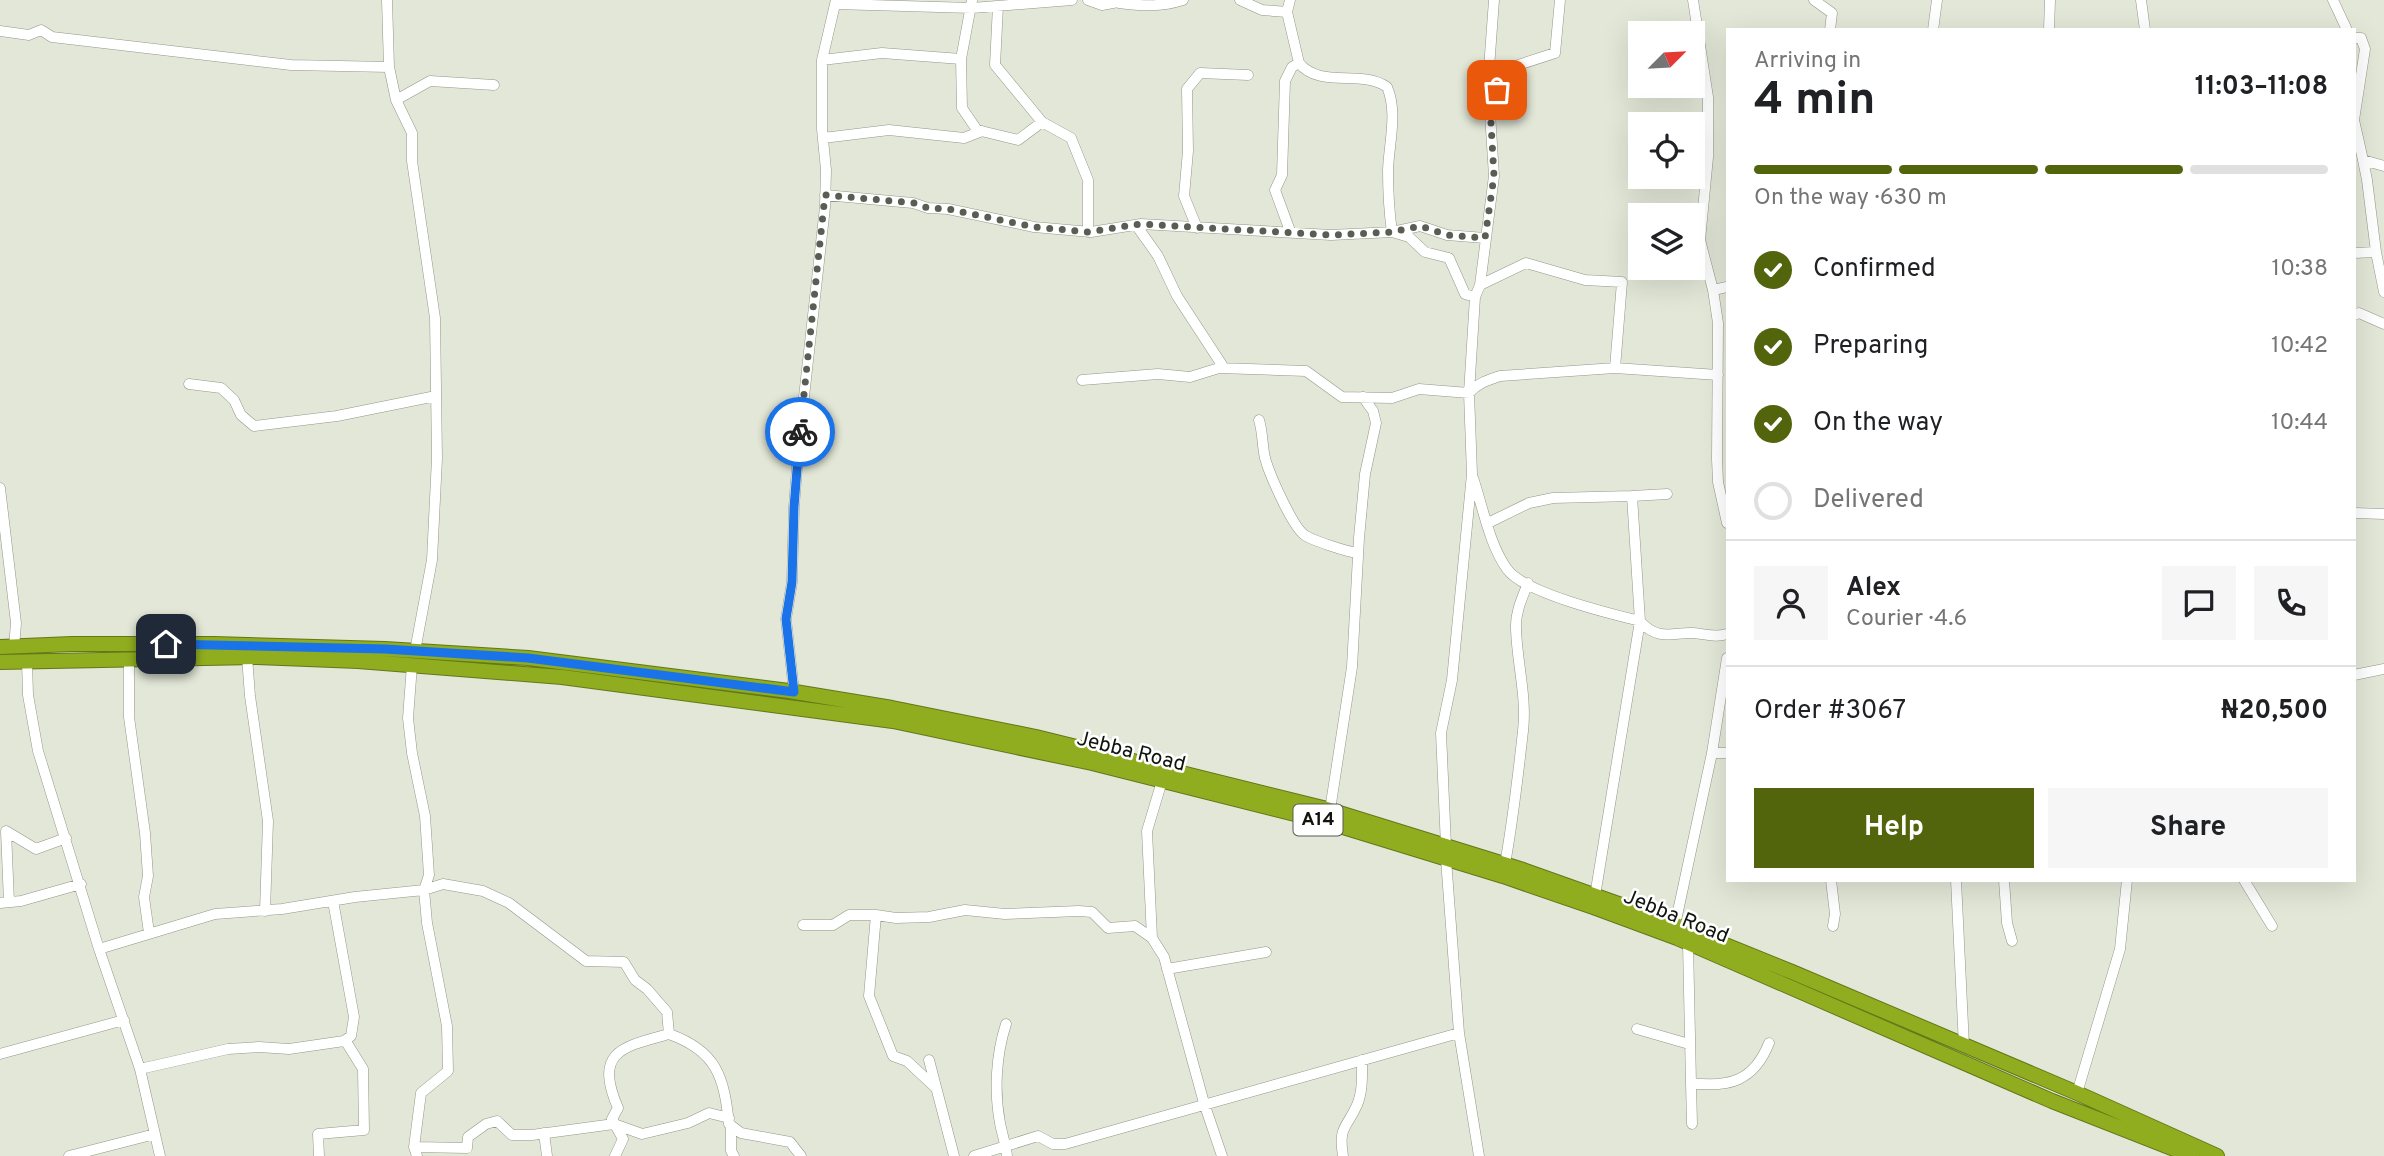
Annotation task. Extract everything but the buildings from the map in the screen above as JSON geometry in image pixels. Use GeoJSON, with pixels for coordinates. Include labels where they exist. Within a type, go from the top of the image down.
{"type":"FeatureCollection","features":[{"type":"Feature","properties":{"kind":"highway"},"geometry":{"type":"LineString","coordinates":[[7,647],[214,644],[414,658],[528,658],[794,692],[892,708],[1036,737],[1331,810],[1446,852],[1505,864],[1675,925],[2077,1093],[2217,1156]]}},
{"type":"Feature","properties":{"kind":"highway","name":"Jebba Road"},"geometry":{"type":"LineString","coordinates":[[0,662],[129,658],[414,658],[893,721],[1078,760],[1446,852],[1688,943],[2052,1101],[2192,1156]]}},
{"type":"Feature","properties":{"kind":"street"},"geometry":{"type":"LineString","coordinates":[[387,0],[388,67],[396,100],[412,133],[412,161],[435,318],[437,457],[432,560],[414,658],[408,718],[425,816],[429,876],[424,890],[427,923],[447,1026],[448,1071],[421,1093],[416,1152],[467,1148],[468,1137],[486,1124],[497,1121],[512,1135],[614,1124],[642,1135],[688,1124],[709,1113],[730,1122],[741,1133],[790,1142],[802,1156]]}},
{"type":"Feature","properties":{"kind":"street"},"geometry":{"type":"LineString","coordinates":[[794,692],[786,619],[792,582],[796,472],[825,195],[822,60],[835,2],[998,6],[1072,0]]}},
{"type":"Feature","properties":{"kind":"street"},"geometry":{"type":"LineString","coordinates":[[1088,0],[1102,5],[1117,1],[1144,6],[1165,6],[1184,0]]}},
{"type":"Feature","properties":{"kind":"street"},"geometry":{"type":"LineString","coordinates":[[1240,0],[1262,10],[1287,12]]}},
{"type":"Feature","properties":{"kind":"street"},"geometry":{"type":"LineString","coordinates":[[1290,0],[1287,12],[1299,63],[1304,70],[1318,76],[1370,79],[1387,87],[1393,105],[1388,170],[1392,232]]}},
{"type":"Feature","properties":{"kind":"street"},"geometry":{"type":"LineString","coordinates":[[1479,1156],[1459,1033],[1446,852],[1441,733],[1452,680],[1472,474],[1469,393],[1475,297],[1480,285],[1494,176],[1488,82],[1494,0]]}},
{"type":"Feature","properties":{"kind":"street"},"geometry":{"type":"LineString","coordinates":[[1490,106],[1508,68],[1555,53],[1560,0]]}},
{"type":"Feature","properties":{"kind":"street"},"geometry":{"type":"LineString","coordinates":[[1693,0],[1709,107],[1700,240],[1713,290],[1718,323],[1717,459],[1724,499]]}},
{"type":"Feature","properties":{"kind":"street"},"geometry":{"type":"LineString","coordinates":[[1814,0],[1832,13]]}},
{"type":"Feature","properties":{"kind":"street"},"geometry":{"type":"LineString","coordinates":[[1829,0],[1832,13],[1830,28]]}},
{"type":"Feature","properties":{"kind":"street"},"geometry":{"type":"LineString","coordinates":[[1933,28],[1937,0]]}},
{"type":"Feature","properties":{"kind":"street"},"geometry":{"type":"LineString","coordinates":[[2049,28],[2050,0]]}},
{"type":"Feature","properties":{"kind":"street"},"geometry":{"type":"LineString","coordinates":[[2141,0],[2145,28]]}},
{"type":"Feature","properties":{"kind":"street"},"geometry":{"type":"LineString","coordinates":[[2333,0],[2346,28]]}},
{"type":"Feature","properties":{"kind":"street"},"geometry":{"type":"LineString","coordinates":[[972,4],[961,59],[962,108],[977,130],[1018,140],[1042,122]]}},
{"type":"Feature","properties":{"kind":"street"},"geometry":{"type":"LineString","coordinates":[[998,6],[995,65],[1042,122],[1071,138],[1088,180],[1088,232]]}},
{"type":"Feature","properties":{"kind":"street"},"geometry":{"type":"LineString","coordinates":[[0,30],[29,36],[41,30],[52,37],[292,65],[388,67]]}},
{"type":"Feature","properties":{"kind":"street"},"geometry":{"type":"LineString","coordinates":[[2356,38],[2361,38],[2365,48],[2356,107]]}},
{"type":"Feature","properties":{"kind":"street"},"geometry":{"type":"LineString","coordinates":[[822,60],[882,53],[961,59]]}},
{"type":"Feature","properties":{"kind":"street"},"geometry":{"type":"LineString","coordinates":[[1290,231],[1275,190],[1282,175],[1285,80],[1292,67],[1299,63]]}},
{"type":"Feature","properties":{"kind":"street"},"geometry":{"type":"LineString","coordinates":[[1197,228],[1184,195],[1188,151],[1187,89],[1200,73],[1248,75]]}},
{"type":"Feature","properties":{"kind":"street"},"geometry":{"type":"LineString","coordinates":[[396,100],[430,81],[494,85]]}},
{"type":"Feature","properties":{"kind":"street"},"geometry":{"type":"LineString","coordinates":[[823,138],[889,130],[964,138],[982,131]]}},
{"type":"Feature","properties":{"kind":"street"},"geometry":{"type":"LineString","coordinates":[[2356,130],[2367,180],[2384,292]]}},
{"type":"Feature","properties":{"kind":"street"},"geometry":{"type":"LineString","coordinates":[[2362,160],[2384,166]]}},
{"type":"Feature","properties":{"kind":"street"},"geometry":{"type":"LineString","coordinates":[[825,195],[914,203],[928,208],[948,209],[1034,227],[1088,232],[1136,225],[1331,235],[1392,232],[1420,226],[1447,235],[1485,238]]}},
{"type":"Feature","properties":{"kind":"street"},"geometry":{"type":"LineString","coordinates":[[1136,225],[1158,256],[1177,296],[1224,368]]}},
{"type":"Feature","properties":{"kind":"street"},"geometry":{"type":"LineString","coordinates":[[1392,232],[1409,237],[1425,252],[1448,258],[1465,294],[1475,297]]}},
{"type":"Feature","properties":{"kind":"street"},"geometry":{"type":"LineString","coordinates":[[2356,253],[2376,252]]}},
{"type":"Feature","properties":{"kind":"street"},"geometry":{"type":"LineString","coordinates":[[1480,285],[1527,263],[1585,280],[1622,282],[1615,368]]}},
{"type":"Feature","properties":{"kind":"street"},"geometry":{"type":"LineString","coordinates":[[1713,290],[1726,287]]}},
{"type":"Feature","properties":{"kind":"street"},"geometry":{"type":"LineString","coordinates":[[2356,314],[2384,324]]}},
{"type":"Feature","properties":{"kind":"street"},"geometry":{"type":"LineString","coordinates":[[1082,380],[1158,374],[1191,377],[1224,368],[1306,371],[1342,397],[1392,398],[1419,389],[1469,393],[1485,381],[1500,376],[1615,368],[1718,375]]}},
{"type":"Feature","properties":{"kind":"street"},"geometry":{"type":"LineString","coordinates":[[189,384],[221,388],[234,400],[240,415],[254,426],[337,416],[436,396]]}},
{"type":"Feature","properties":{"kind":"street"},"geometry":{"type":"LineString","coordinates":[[1331,810],[1352,667],[1365,474],[1376,423],[1373,411],[1363,397]]}},
{"type":"Feature","properties":{"kind":"street"},"geometry":{"type":"LineString","coordinates":[[1259,420],[1264,456],[1271,476],[1303,535],[1346,552],[1358,553]]}},
{"type":"Feature","properties":{"kind":"street"},"geometry":{"type":"LineString","coordinates":[[1472,474],[1495,544],[1508,571],[1528,583],[1583,607],[1640,621],[1645,626],[1669,636],[1690,632],[1714,637],[1726,634]]}},
{"type":"Feature","properties":{"kind":"street"},"geometry":{"type":"LineString","coordinates":[[0,488],[16,623],[7,647]]}},
{"type":"Feature","properties":{"kind":"street"},"geometry":{"type":"LineString","coordinates":[[1488,523],[1529,503],[1553,498],[1667,494]]}},
{"type":"Feature","properties":{"kind":"street"},"geometry":{"type":"LineString","coordinates":[[1595,896],[1640,621],[1632,496]]}},
{"type":"Feature","properties":{"kind":"street"},"geometry":{"type":"LineString","coordinates":[[2356,513],[2384,514]]}},
{"type":"Feature","properties":{"kind":"street"},"geometry":{"type":"LineString","coordinates":[[1505,864],[1520,772],[1519,751],[1523,730],[1521,665],[1516,628],[1520,602],[1528,583]]}},
{"type":"Feature","properties":{"kind":"street"},"geometry":{"type":"LineString","coordinates":[[247,657],[268,821],[265,911]]}},
{"type":"Feature","properties":{"kind":"street"},"geometry":{"type":"LineString","coordinates":[[129,658],[130,717],[145,833],[148,876],[145,897],[149,933]]}},
{"type":"Feature","properties":{"kind":"street"},"geometry":{"type":"LineString","coordinates":[[27,661],[34,733],[99,949],[140,1069],[160,1156]]}},
{"type":"Feature","properties":{"kind":"street"},"geometry":{"type":"LineString","coordinates":[[1675,925],[1712,753],[1726,664]]}},
{"type":"Feature","properties":{"kind":"street"},"geometry":{"type":"LineString","coordinates":[[2356,675],[2384,669]]}},
{"type":"Feature","properties":{"kind":"street"},"geometry":{"type":"LineString","coordinates":[[1712,753],[1726,753]]}},
{"type":"Feature","properties":{"kind":"street"},"geometry":{"type":"LineString","coordinates":[[1152,938],[1147,831],[1162,781]]}},
{"type":"Feature","properties":{"kind":"street"},"geometry":{"type":"LineString","coordinates":[[66,838],[36,849],[6,831],[5,903],[22,901],[81,884]]}},
{"type":"Feature","properties":{"kind":"street"},"geometry":{"type":"LineString","coordinates":[[1831,882],[1835,914],[1833,926]]}},
{"type":"Feature","properties":{"kind":"street"},"geometry":{"type":"LineString","coordinates":[[1956,882],[1964,1046]]}},
{"type":"Feature","properties":{"kind":"street"},"geometry":{"type":"LineString","coordinates":[[2004,882],[2007,923],[2012,941]]}},
{"type":"Feature","properties":{"kind":"street"},"geometry":{"type":"LineString","coordinates":[[2077,1093],[2120,949],[2127,882]]}},
{"type":"Feature","properties":{"kind":"street"},"geometry":{"type":"LineString","coordinates":[[2245,882],[2272,926]]}},
{"type":"Feature","properties":{"kind":"street"},"geometry":{"type":"LineString","coordinates":[[99,949],[215,914],[265,911],[424,890],[443,884],[482,891],[509,903],[586,961],[624,962],[635,980],[647,989],[667,1012],[669,1034]]}},
{"type":"Feature","properties":{"kind":"street"},"geometry":{"type":"LineString","coordinates":[[140,1069],[228,1049],[289,1049],[351,1037],[354,1017],[333,901]]}},
{"type":"Feature","properties":{"kind":"street"},"geometry":{"type":"LineString","coordinates":[[803,925],[833,925],[849,915],[929,917],[965,910],[1005,914],[1092,912],[1108,928],[1135,926],[1152,938],[1164,957],[1222,1156]]}},
{"type":"Feature","properties":{"kind":"street"},"geometry":{"type":"LineString","coordinates":[[876,915],[869,996],[893,1056],[907,1061],[936,1088]]}},
{"type":"Feature","properties":{"kind":"street"},"geometry":{"type":"LineString","coordinates":[[1688,943],[1692,1124]]}},
{"type":"Feature","properties":{"kind":"street"},"geometry":{"type":"LineString","coordinates":[[1167,969],[1266,953]]}},
{"type":"Feature","properties":{"kind":"street"},"geometry":{"type":"LineString","coordinates":[[0,1054],[124,1020]]}},
{"type":"Feature","properties":{"kind":"street"},"geometry":{"type":"LineString","coordinates":[[1006,1024],[999,1046],[997,1082],[999,1121],[1007,1151]]}},
{"type":"Feature","properties":{"kind":"street"},"geometry":{"type":"LineString","coordinates":[[1637,1029],[1689,1044]]}},
{"type":"Feature","properties":{"kind":"street"},"geometry":{"type":"LineString","coordinates":[[974,1156],[1007,1151],[1038,1136],[1053,1144],[1065,1144],[1459,1033]]}},
{"type":"Feature","properties":{"kind":"street"},"geometry":{"type":"LineString","coordinates":[[615,1156],[623,1139],[612,1119],[618,1108],[608,1070],[609,1061],[616,1053],[669,1034],[698,1047],[719,1073],[726,1095],[731,1151],[734,1156]]}},
{"type":"Feature","properties":{"kind":"street"},"geometry":{"type":"LineString","coordinates":[[319,1156],[318,1134],[364,1130],[363,1069],[345,1040]]}},
{"type":"Feature","properties":{"kind":"street"},"geometry":{"type":"LineString","coordinates":[[1691,1083],[1712,1086],[1730,1084],[1743,1077],[1762,1060],[1769,1043]]}},
{"type":"Feature","properties":{"kind":"street"},"geometry":{"type":"LineString","coordinates":[[929,1060],[954,1156]]}},
{"type":"Feature","properties":{"kind":"street"},"geometry":{"type":"LineString","coordinates":[[1343,1156],[1340,1142],[1342,1129],[1357,1105],[1362,1089],[1362,1060]]}},
{"type":"Feature","properties":{"kind":"street"},"geometry":{"type":"LineString","coordinates":[[544,1133],[547,1156]]}},
{"type":"Feature","properties":{"kind":"street"},"geometry":{"type":"LineString","coordinates":[[69,1156],[155,1134]]}},
{"type":"Feature","properties":{"kind":"way so far"},"geometry":{"type":"LineString","coordinates":[[800,432],[825,195],[914,203],[928,208],[948,209],[1034,227],[1088,232],[1140,224],[1331,235],[1392,232],[1420,226],[1447,235],[1485,238],[1494,176],[1490,106],[1497,90]]}},
{"type":"Feature","properties":{"kind":"route"},"geometry":{"type":"LineString","coordinates":[[166,644],[385,649],[528,658],[794,692],[786,619],[792,582],[800,432]]}}]}
